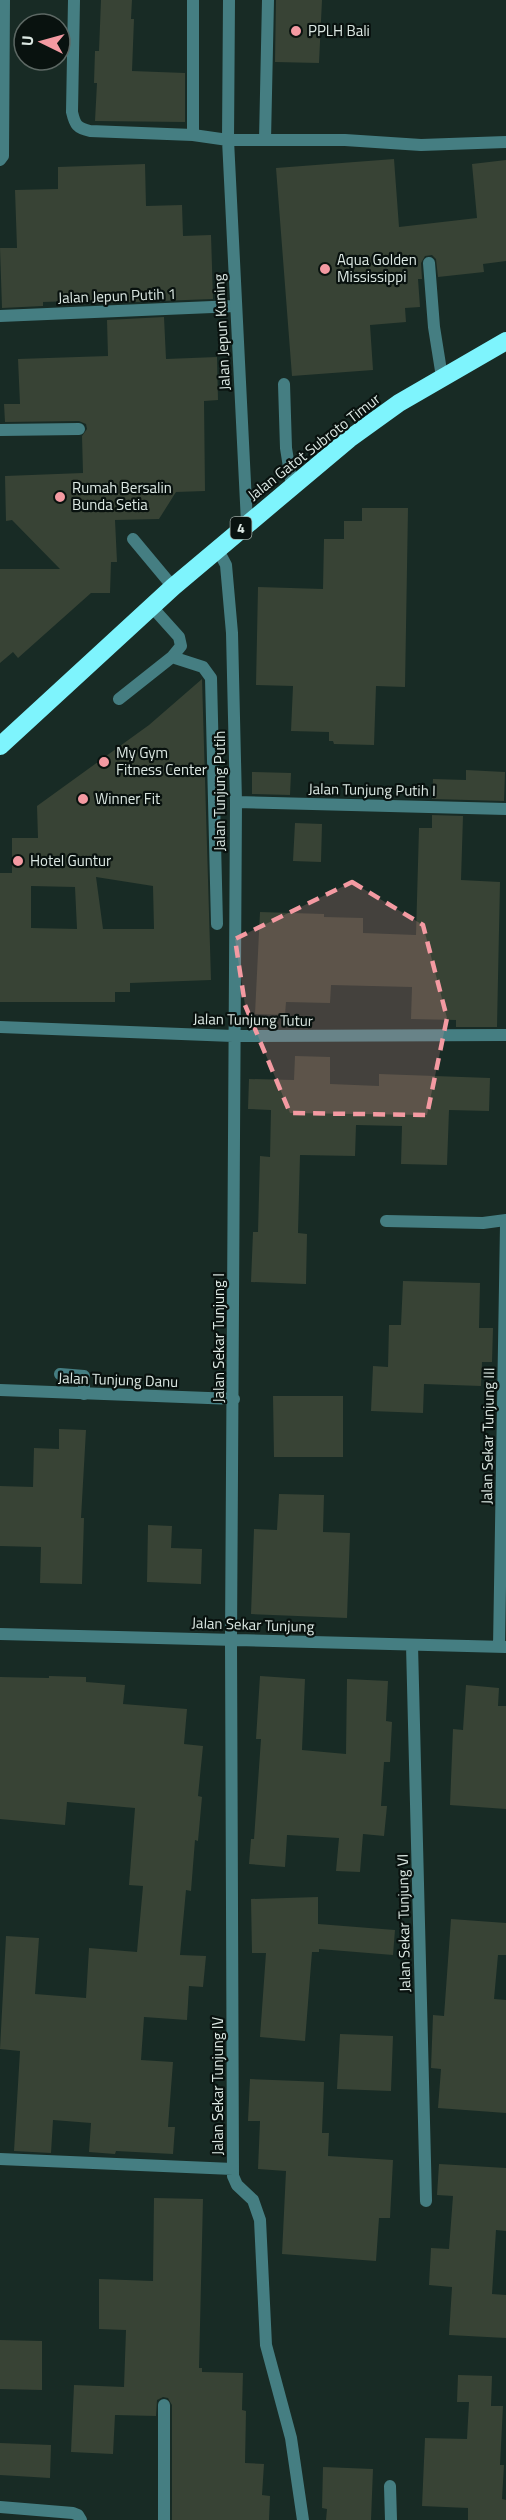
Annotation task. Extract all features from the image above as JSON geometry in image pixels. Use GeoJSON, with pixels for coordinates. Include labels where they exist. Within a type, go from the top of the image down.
{"type":"FeatureCollection","features":[{"type":"Feature","properties":{"kind":"highway","name":"Jalan Gatot Subroto Timur"},"geometry":{"type":"LineString","coordinates":[[0,746],[217,548],[349,439],[399,403],[506,341]]}},
{"type":"Feature","properties":{"kind":"street"},"geometry":{"type":"LineString","coordinates":[[0,160],[3,156],[4,0]]}},
{"type":"Feature","properties":{"kind":"street"},"geometry":{"type":"LineString","coordinates":[[74,0],[72,112],[77,127],[90,131],[193,135],[228,140],[345,140],[421,145],[506,142]]}},
{"type":"Feature","properties":{"kind":"street"},"geometry":{"type":"LineString","coordinates":[[193,0],[193,135]]}},
{"type":"Feature","properties":{"kind":"street","name":"Jalan Jepun Kuning"},"geometry":{"type":"LineString","coordinates":[[229,0],[228,140],[247,523]]}},
{"type":"Feature","properties":{"kind":"street"},"geometry":{"type":"LineString","coordinates":[[265,140],[268,0]]}},
{"type":"Feature","properties":{"kind":"street"},"geometry":{"type":"LineString","coordinates":[[429,263],[434,327],[442,377]]}},
{"type":"Feature","properties":{"kind":"street","name":"Jalan Jepun Putih 1"},"geometry":{"type":"LineString","coordinates":[[0,315],[236,306]]}},
{"type":"Feature","properties":{"kind":"street"},"geometry":{"type":"LineString","coordinates":[[284,384],[286,448],[292,486]]}},
{"type":"Feature","properties":{"kind":"street"},"geometry":{"type":"LineString","coordinates":[[0,430],[79,429]]}},
{"type":"Feature","properties":{"kind":"street"},"geometry":{"type":"LineString","coordinates":[[133,539],[173,587]]}},
{"type":"Feature","properties":{"kind":"street","name":"Jalan Tunjung Putih"},"geometry":{"type":"LineString","coordinates":[[217,548],[226,566],[232,633],[236,802],[233,1036]]}},
{"type":"Feature","properties":{"kind":"street"},"geometry":{"type":"LineString","coordinates":[[118,699],[171,657],[181,646],[179,637],[152,607]]}},
{"type":"Feature","properties":{"kind":"street"},"geometry":{"type":"LineString","coordinates":[[171,657],[202,667],[210,678],[217,924]]}},
{"type":"Feature","properties":{"kind":"street","name":"Jalan Tunjung Putih I"},"geometry":{"type":"LineString","coordinates":[[236,802],[506,809]]}},
{"type":"Feature","properties":{"kind":"street","name":"Jalan Tunjung Tutur"},"geometry":{"type":"LineString","coordinates":[[0,1027],[233,1036],[506,1035]]}},
{"type":"Feature","properties":{"kind":"street","name":"Jalan Sekar Tunjung I"},"geometry":{"type":"LineString","coordinates":[[231,1640],[234,1399],[233,1036]]}},
{"type":"Feature","properties":{"kind":"street"},"geometry":{"type":"LineString","coordinates":[[386,1221],[483,1222],[506,1220]]}},
{"type":"Feature","properties":{"kind":"street","name":"Jalan Sekar Tunjung III"},"geometry":{"type":"LineString","coordinates":[[503,1647],[506,1225]]}},
{"type":"Feature","properties":{"kind":"street"},"geometry":{"type":"LineString","coordinates":[[60,1374],[83,1375],[84,1394]]}},
{"type":"Feature","properties":{"kind":"street","name":"Jalan Tunjung Danu"},"geometry":{"type":"LineString","coordinates":[[0,1390],[234,1399]]}},
{"type":"Feature","properties":{"kind":"street","name":"Jalan Sekar Tunjung"},"geometry":{"type":"LineString","coordinates":[[0,1634],[503,1647]]}},
{"type":"Feature","properties":{"kind":"street","name":"Jalan Sekar Tunjung IV"},"geometry":{"type":"LineString","coordinates":[[231,1640],[233,2169],[237,2185],[253,2200],[260,2220],[266,2345],[291,2438],[303,2520]]}},
{"type":"Feature","properties":{"kind":"street","name":"Jalan Sekar Tunjung VI"},"geometry":{"type":"LineString","coordinates":[[412,1645],[426,2201]]}},
{"type":"Feature","properties":{"kind":"street"},"geometry":{"type":"LineString","coordinates":[[0,2159],[233,2169]]}},
{"type":"Feature","properties":{"kind":"street"},"geometry":{"type":"LineString","coordinates":[[164,2405],[164,2520]]}},
{"type":"Feature","properties":{"kind":"street"},"geometry":{"type":"LineString","coordinates":[[390,2486],[391,2520]]}},
{"type":"Feature","properties":{"kind":"street"},"geometry":{"type":"LineString","coordinates":[[0,2507],[67,2516],[78,2515],[81,2520]]}},
{"type":"Feature","properties":{"kind":"highlighted area"},"geometry":{"type":"Polygon","coordinates":[[[352,882],[423,925],[447,1018],[427,1115],[290,1113],[245,1005],[235,939],[352,882]]]}},
{"type":"Feature","properties":{"kind":"building"},"geometry":{"type":"Polygon","coordinates":[[[101,0],[132,0],[131,19],[134,19],[132,71],[185,73],[185,122],[95,121],[97,83],[94,83],[95,51],[99,51],[101,0]]]}},
{"type":"Feature","properties":{"kind":"building","name":"PPLH Bali"},"geometry":{"type":"Polygon","coordinates":[[[276,0],[322,0],[319,63],[275,62],[276,0]]]}},
{"type":"Feature","properties":{"kind":"building"},"geometry":{"type":"Polygon","coordinates":[[[394,159],[399,227],[477,218],[472,164],[506,160],[506,261],[483,264],[484,272],[438,277],[436,259],[432,255],[425,256],[421,263],[422,279],[418,279],[420,307],[405,308],[406,322],[370,325],[373,370],[292,376],[276,168],[394,159]]]}},
{"type":"Feature","properties":{"kind":"building"},"geometry":{"type":"Polygon","coordinates":[[[145,164],[146,206],[182,205],[183,236],[211,235],[213,299],[106,303],[106,300],[43,302],[43,306],[2,308],[0,248],[17,248],[15,190],[58,189],[58,167],[145,164]]]}},
{"type":"Feature","properties":{"kind":"building"},"geometry":{"type":"Polygon","coordinates":[[[164,317],[166,359],[217,357],[218,400],[204,401],[205,491],[176,492],[159,519],[115,520],[117,562],[111,562],[110,593],[91,593],[18,658],[13,652],[0,663],[0,569],[60,569],[12,520],[6,521],[5,476],[83,473],[82,436],[87,429],[86,424],[79,421],[5,422],[4,404],[20,404],[18,359],[108,356],[107,320],[164,317]]]}},
{"type":"Feature","properties":{"kind":"building"},"geometry":{"type":"Polygon","coordinates":[[[362,508],[408,508],[405,687],[376,686],[374,745],[334,744],[333,741],[329,741],[329,732],[291,731],[293,686],[256,685],[258,587],[323,589],[324,539],[344,539],[344,521],[362,521],[362,508]]]}},
{"type":"Feature","properties":{"kind":"building"},"geometry":{"type":"Polygon","coordinates":[[[202,679],[211,980],[130,983],[130,992],[115,992],[115,1002],[0,1002],[0,873],[12,873],[12,838],[38,838],[37,806],[149,725],[202,679]],[[96,877],[103,929],[154,929],[153,886],[96,877]],[[31,886],[31,928],[77,929],[75,887],[31,886]]]}},
{"type":"Feature","properties":{"kind":"building"},"geometry":{"type":"Polygon","coordinates":[[[466,770],[505,772],[504,801],[432,799],[433,779],[466,780],[466,770]]]}},
{"type":"Feature","properties":{"kind":"building"},"geometry":{"type":"Polygon","coordinates":[[[252,772],[291,773],[290,795],[252,794],[252,772]]]}},
{"type":"Feature","properties":{"kind":"building"},"geometry":{"type":"Polygon","coordinates":[[[432,815],[463,816],[461,880],[500,882],[497,1027],[456,1027],[456,1020],[411,1019],[412,987],[331,985],[330,1003],[286,1002],[285,1015],[255,1014],[260,912],[363,918],[363,933],[416,935],[419,828],[432,828],[432,815]]]}},
{"type":"Feature","properties":{"kind":"building"},"geometry":{"type":"Polygon","coordinates":[[[295,823],[322,824],[321,862],[293,861],[295,823]]]}},
{"type":"Feature","properties":{"kind":"building"},"geometry":{"type":"Polygon","coordinates":[[[295,1056],[330,1057],[330,1084],[379,1086],[379,1074],[490,1078],[489,1111],[449,1110],[447,1165],[401,1164],[402,1126],[356,1125],[355,1156],[300,1155],[298,1233],[307,1234],[306,1284],[251,1282],[253,1232],[258,1232],[260,1156],[270,1157],[271,1110],[248,1109],[249,1079],[294,1080],[295,1056]]]}},
{"type":"Feature","properties":{"kind":"building"},"geometry":{"type":"Polygon","coordinates":[[[403,1281],[480,1283],[479,1328],[493,1328],[492,1362],[482,1362],[481,1386],[424,1384],[423,1413],[371,1411],[373,1366],[388,1367],[389,1325],[401,1325],[403,1281]]]}},
{"type":"Feature","properties":{"kind":"building"},"geometry":{"type":"Polygon","coordinates":[[[273,1396],[343,1396],[343,1457],[274,1457],[273,1396]]]}},
{"type":"Feature","properties":{"kind":"building"},"geometry":{"type":"Polygon","coordinates":[[[59,1429],[86,1430],[81,1518],[84,1518],[82,1584],[40,1583],[41,1547],[0,1546],[0,1486],[33,1487],[34,1448],[59,1449],[59,1429]]]}},
{"type":"Feature","properties":{"kind":"building"},"geometry":{"type":"Polygon","coordinates":[[[279,1494],[324,1495],[323,1532],[350,1533],[347,1618],[251,1614],[254,1529],[277,1530],[279,1494]]]}},
{"type":"Feature","properties":{"kind":"building"},"geometry":{"type":"Polygon","coordinates":[[[148,1525],[172,1526],[171,1548],[202,1549],[201,1584],[147,1582],[148,1525]]]}},
{"type":"Feature","properties":{"kind":"building"},"geometry":{"type":"Polygon","coordinates":[[[49,1676],[86,1677],[86,1682],[125,1685],[123,1704],[187,1709],[184,1744],[203,1746],[198,1796],[202,1797],[198,1841],[195,1840],[191,1891],[186,1890],[180,1955],[206,1956],[203,1987],[189,1986],[187,2020],[144,2017],[141,2060],[173,2062],[168,2127],[175,2127],[173,2154],[89,2152],[91,2123],[53,2120],[51,2153],[14,2151],[20,2051],[0,2049],[6,1936],[39,1938],[35,1994],[86,1998],[89,1948],[137,1952],[143,1886],[129,1885],[135,1808],[67,1802],[65,1825],[0,1819],[0,1677],[49,1678],[49,1676]]]}},
{"type":"Feature","properties":{"kind":"building"},"geometry":{"type":"Polygon","coordinates":[[[260,1676],[305,1679],[302,1750],[346,1754],[347,1679],[388,1681],[386,1721],[392,1722],[390,1762],[384,1762],[381,1806],[387,1806],[384,1836],[363,1834],[360,1872],[336,1871],[339,1838],[287,1835],[285,1867],[249,1864],[251,1839],[254,1839],[261,1739],[256,1739],[260,1676]]]}},
{"type":"Feature","properties":{"kind":"building"},"geometry":{"type":"Polygon","coordinates":[[[466,1685],[499,1688],[498,1706],[506,1706],[506,1809],[450,1805],[453,1729],[463,1730],[466,1685]]]}},
{"type":"Feature","properties":{"kind":"building"},"geometry":{"type":"Polygon","coordinates":[[[318,1897],[318,1924],[395,1930],[393,1955],[319,1949],[319,1952],[312,1952],[305,2041],[260,2037],[266,1953],[252,1953],[251,1899],[318,1897]]]}},
{"type":"Feature","properties":{"kind":"building"},"geometry":{"type":"Polygon","coordinates":[[[451,1919],[506,1923],[506,1955],[498,1955],[494,1999],[506,2000],[506,2113],[438,2108],[441,2069],[431,2068],[433,2015],[444,2016],[451,1919]]]}},
{"type":"Feature","properties":{"kind":"building"},"geometry":{"type":"Polygon","coordinates":[[[340,2034],[393,2036],[391,2091],[337,2089],[340,2034]]]}},
{"type":"Feature","properties":{"kind":"building"},"geometry":{"type":"Polygon","coordinates":[[[250,2079],[324,2082],[322,2133],[329,2133],[328,2156],[393,2160],[390,2218],[379,2218],[376,2261],[282,2254],[286,2171],[258,2169],[260,2121],[248,2121],[250,2079]]]}},
{"type":"Feature","properties":{"kind":"building"},"geometry":{"type":"Polygon","coordinates":[[[439,2164],[506,2168],[506,2231],[496,2230],[492,2294],[506,2295],[506,2338],[449,2335],[452,2287],[429,2285],[431,2248],[449,2249],[453,2196],[437,2195],[439,2164]]]}},
{"type":"Feature","properties":{"kind":"building"},"geometry":{"type":"Polygon","coordinates":[[[154,2198],[203,2199],[199,2368],[202,2368],[202,2372],[243,2373],[242,2410],[246,2411],[245,2463],[264,2464],[262,2495],[270,2496],[269,2520],[172,2520],[172,2405],[168,2398],[163,2397],[157,2400],[156,2416],[115,2415],[113,2454],[71,2452],[74,2385],[124,2387],[126,2330],[99,2329],[99,2279],[153,2281],[154,2198]]]}},
{"type":"Feature","properties":{"kind":"building"},"geometry":{"type":"Polygon","coordinates":[[[0,2340],[42,2341],[42,2390],[0,2389],[0,2340]]]}},
{"type":"Feature","properties":{"kind":"building"},"geometry":{"type":"Polygon","coordinates":[[[458,2375],[492,2376],[491,2406],[503,2406],[500,2465],[504,2465],[502,2499],[506,2500],[506,2520],[468,2520],[468,2508],[422,2506],[425,2438],[467,2439],[469,2402],[457,2402],[458,2375]]]}},
{"type":"Feature","properties":{"kind":"building"},"geometry":{"type":"Polygon","coordinates":[[[0,2443],[51,2445],[50,2478],[0,2475],[0,2443]]]}},
{"type":"Feature","properties":{"kind":"building"},"geometry":{"type":"Polygon","coordinates":[[[323,2467],[373,2469],[371,2520],[326,2520],[327,2509],[322,2508],[323,2467]]]}},
{"type":"Feature","properties":{"kind":"place","name":"PPLH Bali"},"geometry":{"type":"Point","coordinates":[296,31]}},
{"type":"Feature","properties":{"kind":"place","name":"Aqua Golden Mississippi"},"geometry":{"type":"Point","coordinates":[325,269]}},
{"type":"Feature","properties":{"kind":"place","name":"Rumah Bersalin Bunda Setia"},"geometry":{"type":"Point","coordinates":[60,497]}},
{"type":"Feature","properties":{"kind":"place","name":"My Gym Fitness Center"},"geometry":{"type":"Point","coordinates":[104,762]}},
{"type":"Feature","properties":{"kind":"place","name":"Winner Fit"},"geometry":{"type":"Point","coordinates":[83,799]}},
{"type":"Feature","properties":{"kind":"place","name":"Hotel Guntur"},"geometry":{"type":"Point","coordinates":[18,861]}}]}
